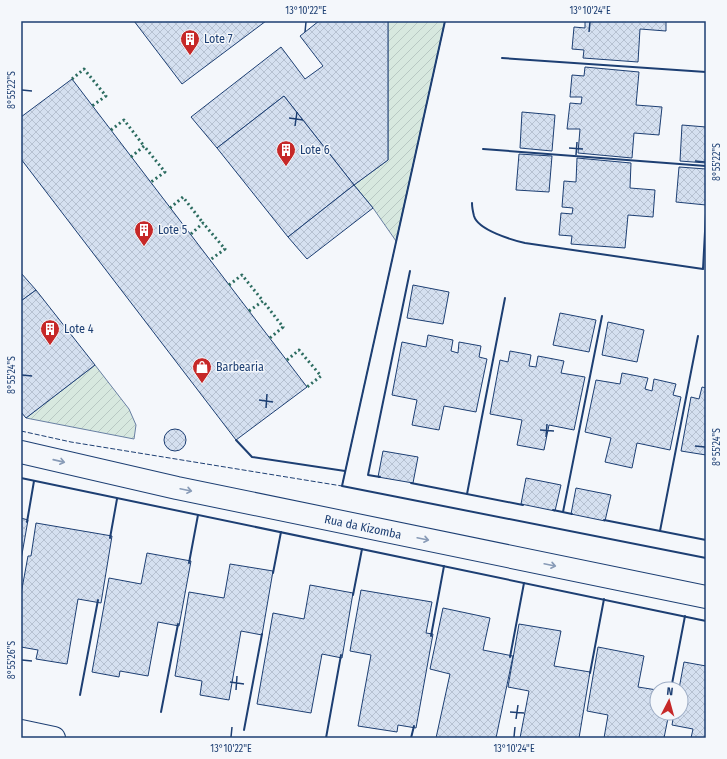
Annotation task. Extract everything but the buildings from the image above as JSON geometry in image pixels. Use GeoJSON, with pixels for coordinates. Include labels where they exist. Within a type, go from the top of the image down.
{"type":"FeatureCollection","features":[{"type":"Feature","properties":{"kind":"main road","name":"Rua da Kizomba"},"geometry":{"type":"LineString","coordinates":[[21,452],[177,488],[706,597]]}},
{"type":"Feature","properties":{"kind":"main road"},"geometry":{"type":"LineString","coordinates":[[21,731],[54,738]]}},
{"type":"Feature","properties":{"kind":"shaded area"},"geometry":{"type":"Polygon","coordinates":[[[388,21],[445,21],[396,241],[373,208],[354,185],[388,160],[388,21]]]}},
{"type":"Feature","properties":{"kind":"shaded area"},"geometry":{"type":"Polygon","coordinates":[[[95,365],[129,409],[136,425],[134,439],[26,418],[95,365]]]}},
{"type":"Feature","properties":{"kind":"hedge"},"geometry":{"type":"LineString","coordinates":[[72,79],[84,69],[106,96],[92,106]]}},
{"type":"Feature","properties":{"kind":"hedge"},"geometry":{"type":"LineString","coordinates":[[111,130],[124,120],[144,146]]}},
{"type":"Feature","properties":{"kind":"hedge"},"geometry":{"type":"LineString","coordinates":[[131,157],[144,146],[165,172],[151,182]]}},
{"type":"Feature","properties":{"kind":"hedge"},"geometry":{"type":"LineString","coordinates":[[170,208],[183,197],[203,223]]}},
{"type":"Feature","properties":{"kind":"hedge"},"geometry":{"type":"LineString","coordinates":[[191,234],[203,223],[225,249],[210,260]]}},
{"type":"Feature","properties":{"kind":"hedge"},"geometry":{"type":"LineString","coordinates":[[229,285],[242,275],[263,301]]}},
{"type":"Feature","properties":{"kind":"hedge"},"geometry":{"type":"LineString","coordinates":[[249,311],[263,301],[283,327],[270,338]]}},
{"type":"Feature","properties":{"kind":"hedge"},"geometry":{"type":"LineString","coordinates":[[287,360],[299,350],[321,376],[307,387]]}},
{"type":"Feature","properties":{"kind":"fence"},"geometry":{"type":"LineString","coordinates":[[21,431],[71,442],[342,486],[445,21]]}},
{"type":"Feature","properties":{"kind":"wall"},"geometry":{"type":"LineString","coordinates":[[445,21],[342,486],[706,558]]}},
{"type":"Feature","properties":{"kind":"wall"},"geometry":{"type":"LineString","coordinates":[[502,58],[706,72]]}},
{"type":"Feature","properties":{"kind":"wall"},"geometry":{"type":"LineString","coordinates":[[483,149],[706,166]]}},
{"type":"Feature","properties":{"kind":"wall"},"geometry":{"type":"LineString","coordinates":[[472,203],[474,216],[482,226],[496,234],[519,242],[703,269],[706,213]]}},
{"type":"Feature","properties":{"kind":"wall"},"geometry":{"type":"LineString","coordinates":[[380,477],[368,475],[410,271]]}},
{"type":"Feature","properties":{"kind":"wall"},"geometry":{"type":"LineString","coordinates":[[467,494],[505,298]]}},
{"type":"Feature","properties":{"kind":"wall"},"geometry":{"type":"LineString","coordinates":[[563,512],[602,316]]}},
{"type":"Feature","properties":{"kind":"wall"},"geometry":{"type":"LineString","coordinates":[[660,531],[698,336]]}},
{"type":"Feature","properties":{"kind":"wall"},"geometry":{"type":"LineString","coordinates":[[236,440],[252,457],[345,471]]}},
{"type":"Feature","properties":{"kind":"wall"},"geometry":{"type":"LineString","coordinates":[[21,478],[706,621]]}},
{"type":"Feature","properties":{"kind":"wall"},"geometry":{"type":"LineString","coordinates":[[27,522],[34,481]]}},
{"type":"Feature","properties":{"kind":"wall"},"geometry":{"type":"LineString","coordinates":[[411,483],[523,505]]}},
{"type":"Feature","properties":{"kind":"wall"},"geometry":{"type":"LineString","coordinates":[[110,538],[117,499]]}},
{"type":"Feature","properties":{"kind":"wall"},"geometry":{"type":"LineString","coordinates":[[553,510],[572,514]]}},
{"type":"Feature","properties":{"kind":"wall"},"geometry":{"type":"LineString","coordinates":[[189,563],[198,515]]}},
{"type":"Feature","properties":{"kind":"wall"},"geometry":{"type":"LineString","coordinates":[[604,520],[706,540]]}},
{"type":"Feature","properties":{"kind":"wall"},"geometry":{"type":"LineString","coordinates":[[273,573],[281,532]]}},
{"type":"Feature","properties":{"kind":"wall"},"geometry":{"type":"LineString","coordinates":[[353,595],[362,549]]}},
{"type":"Feature","properties":{"kind":"wall"},"geometry":{"type":"LineString","coordinates":[[431,636],[444,566]]}},
{"type":"Feature","properties":{"kind":"wall"},"geometry":{"type":"LineString","coordinates":[[510,657],[524,583]]}},
{"type":"Feature","properties":{"kind":"wall"},"geometry":{"type":"LineString","coordinates":[[590,673],[604,599]]}},
{"type":"Feature","properties":{"kind":"wall"},"geometry":{"type":"LineString","coordinates":[[80,695],[98,600]]}},
{"type":"Feature","properties":{"kind":"wall"},"geometry":{"type":"LineString","coordinates":[[673,681],[685,616]]}},
{"type":"Feature","properties":{"kind":"wall"},"geometry":{"type":"LineString","coordinates":[[161,712],[178,624]]}},
{"type":"Feature","properties":{"kind":"wall"},"geometry":{"type":"LineString","coordinates":[[244,730],[262,634]]}},
{"type":"Feature","properties":{"kind":"wall"},"geometry":{"type":"LineString","coordinates":[[326,738],[341,655]]}},
{"type":"Feature","properties":{"kind":"wall"},"geometry":{"type":"LineString","coordinates":[[411,738],[414,726]]}},
{"type":"Feature","properties":{"kind":"place","name":"Lote 7"},"geometry":{"type":"Point","coordinates":[190,56]}},
{"type":"Feature","properties":{"kind":"place","name":"Lote 6"},"geometry":{"type":"Point","coordinates":[286,167]}},
{"type":"Feature","properties":{"kind":"place","name":"Lote 5"},"geometry":{"type":"Point","coordinates":[144,247]}},
{"type":"Feature","properties":{"kind":"place","name":"Lote 4"},"geometry":{"type":"Point","coordinates":[50,346]}},
{"type":"Feature","properties":{"kind":"place","name":"Barbearia"},"geometry":{"type":"Point","coordinates":[202,384]}}]}
